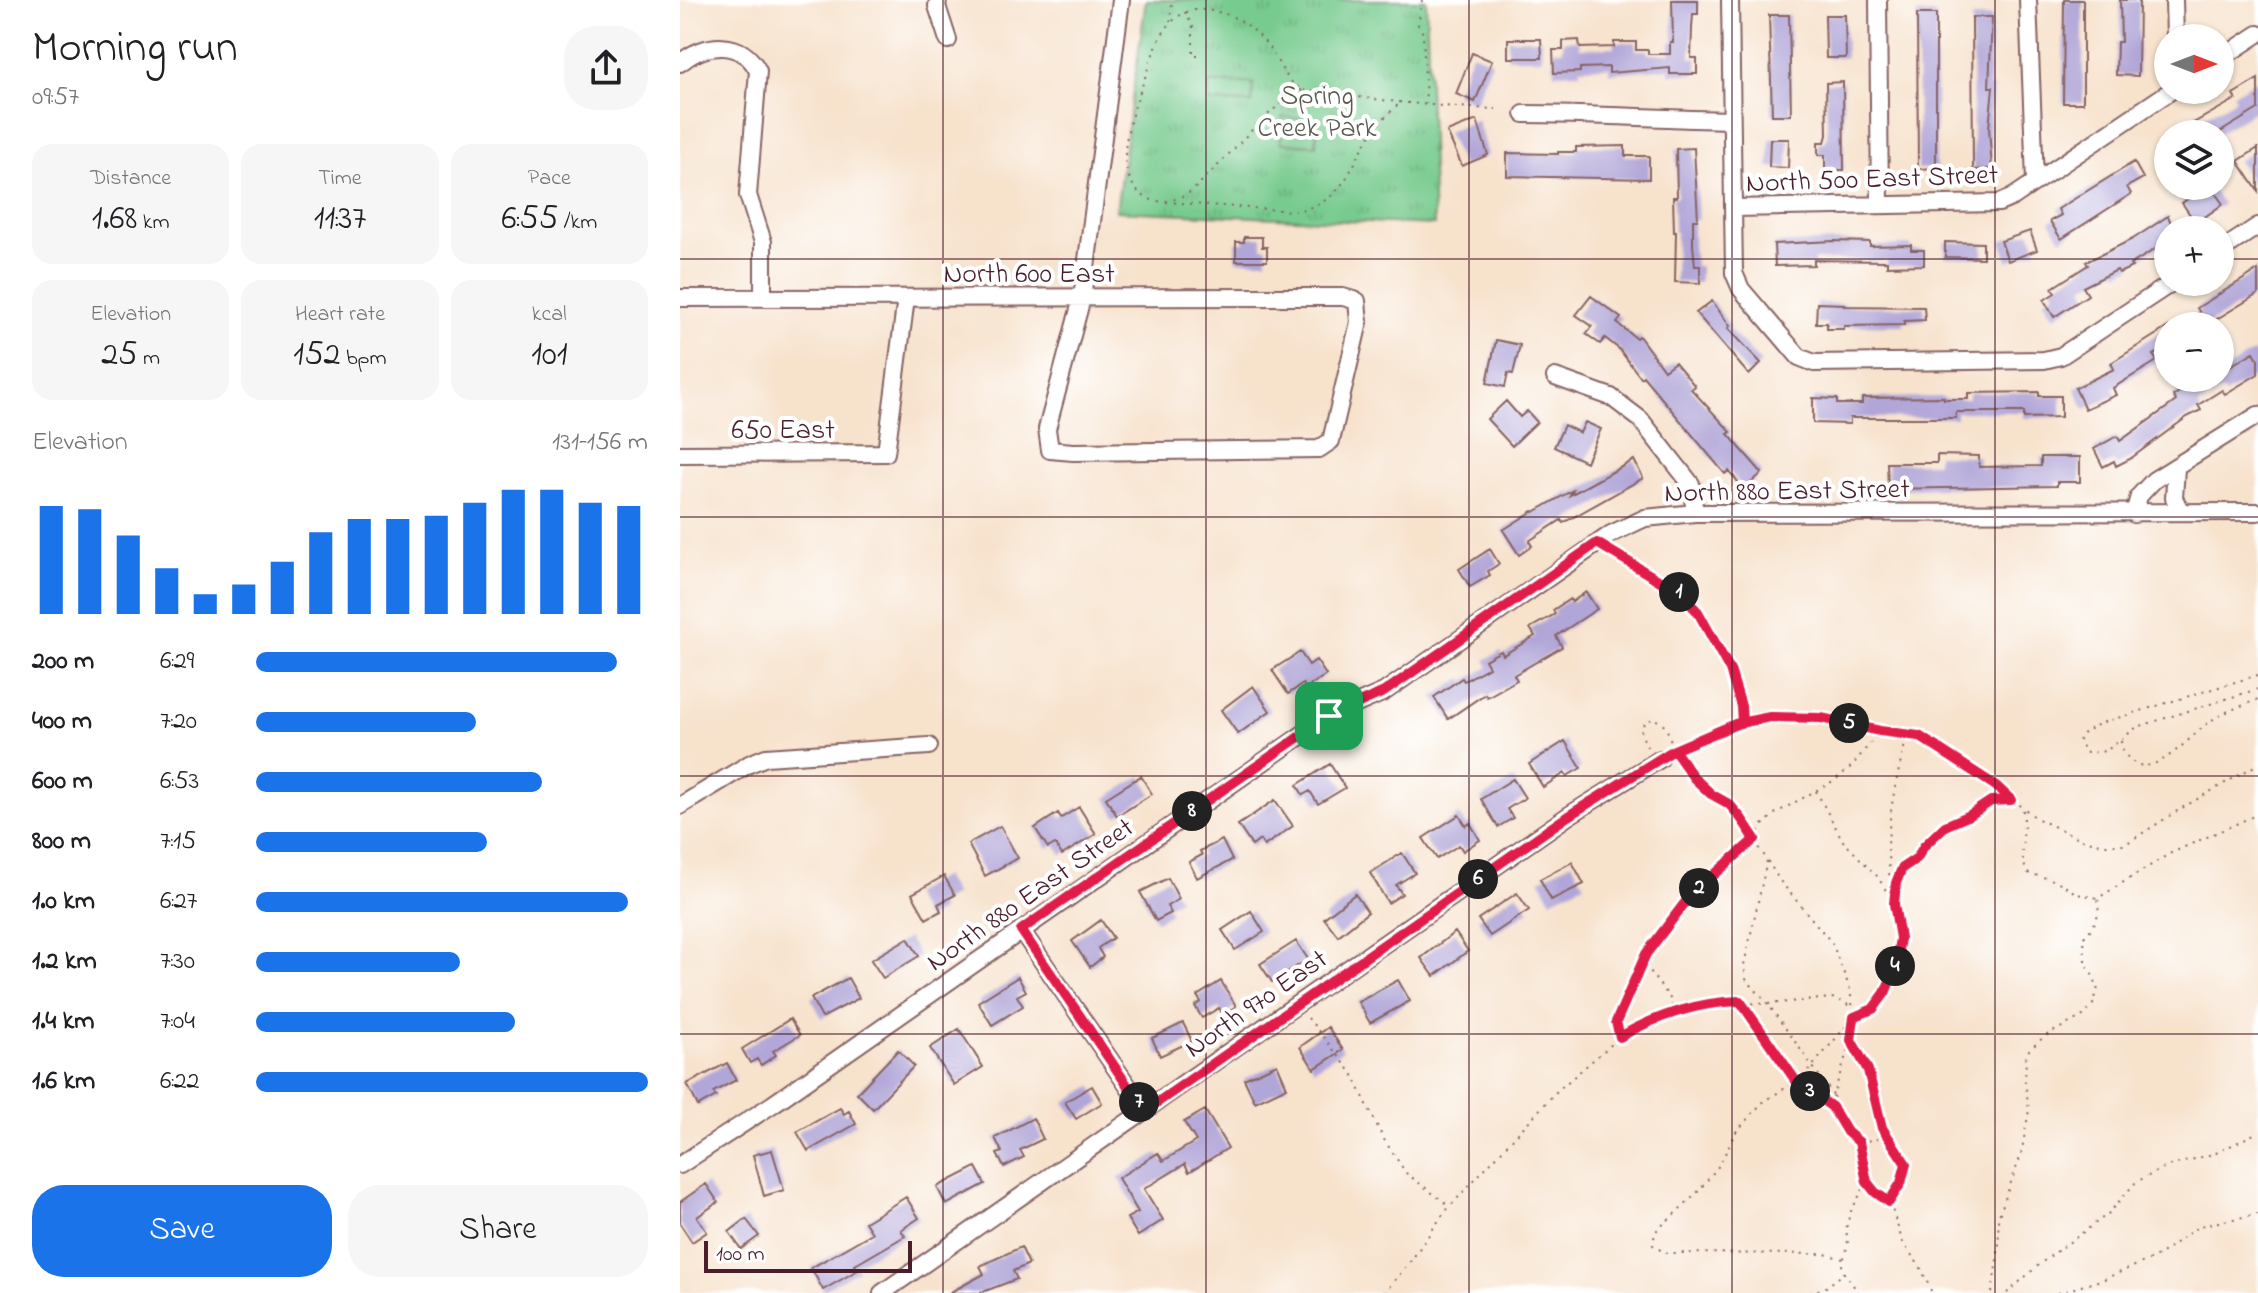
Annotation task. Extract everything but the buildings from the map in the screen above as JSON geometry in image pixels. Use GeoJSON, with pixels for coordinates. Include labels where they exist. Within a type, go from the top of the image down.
{"type":"FeatureCollection","features":[{"type":"Feature","properties":{"kind":"street"},"geometry":{"type":"LineString","coordinates":[[938,0],[937,6],[948,40]]}},
{"type":"Feature","properties":{"kind":"street"},"geometry":{"type":"LineString","coordinates":[[1082,298],[1121,0]]}},
{"type":"Feature","properties":{"kind":"street"},"geometry":{"type":"LineString","coordinates":[[1730,0],[1734,273],[1741,289],[1799,357],[1814,363],[2044,360],[2061,356],[2154,295]]}},
{"type":"Feature","properties":{"kind":"street"},"geometry":{"type":"LineString","coordinates":[[1878,0],[1880,205]]}},
{"type":"Feature","properties":{"kind":"street"},"geometry":{"type":"LineString","coordinates":[[2028,0],[2035,181]]}},
{"type":"Feature","properties":{"kind":"street"},"geometry":{"type":"LineString","coordinates":[[2174,0],[2175,24]]}},
{"type":"Feature","properties":{"kind":"street"},"geometry":{"type":"LineString","coordinates":[[2234,50],[2258,34]]}},
{"type":"Feature","properties":{"kind":"street"},"geometry":{"type":"LineString","coordinates":[[680,63],[702,50],[740,50],[751,57],[758,71],[748,195],[763,242],[763,298]]}},
{"type":"Feature","properties":{"kind":"street","name":"North 500 East Street"},"geometry":{"type":"LineString","coordinates":[[1733,208],[1999,203],[2013,197],[2154,102]]}},
{"type":"Feature","properties":{"kind":"street"},"geometry":{"type":"LineString","coordinates":[[1524,114],[1607,114],[1730,120]]}},
{"type":"Feature","properties":{"kind":"street"},"geometry":{"type":"LineString","coordinates":[[2234,242],[2258,226]]}},
{"type":"Feature","properties":{"kind":"street","name":"North 600 East"},"geometry":{"type":"LineString","coordinates":[[680,298],[1343,297],[1357,301],[1359,322],[1331,441],[1319,449],[1050,450],[1047,429],[1082,298]]}},
{"type":"Feature","properties":{"kind":"street","name":"650 East"},"geometry":{"type":"LineString","coordinates":[[680,454],[886,453],[906,298]]}},
{"type":"Feature","properties":{"kind":"street"},"geometry":{"type":"LineString","coordinates":[[1555,377],[1611,397],[1640,419],[1691,484],[1695,513]]}},
{"type":"Feature","properties":{"kind":"street"},"geometry":{"type":"LineString","coordinates":[[2134,514],[2139,496],[2154,480],[2258,415]]}},
{"type":"Feature","properties":{"kind":"street"},"geometry":{"type":"LineString","coordinates":[[2176,468],[2174,498],[2181,512]]}},
{"type":"Feature","properties":{"kind":"street","name":"North 880 East Street"},"geometry":{"type":"LineString","coordinates":[[680,1165],[773,1104],[1329,716],[1384,692],[1597,543],[1645,518],[1695,513],[2258,512]]}},
{"type":"Feature","properties":{"kind":"street"},"geometry":{"type":"LineString","coordinates":[[680,806],[766,757],[929,746]]}},
{"type":"Feature","properties":{"kind":"street","name":"North 970 East"},"geometry":{"type":"LineString","coordinates":[[882,1293],[1568,816],[1663,757]]}},
{"type":"Feature","properties":{"kind":"street"},"geometry":{"type":"LineString","coordinates":[[1021,930],[1145,1111]]}},
{"type":"Feature","properties":{"kind":"path"},"geometry":{"type":"LineString","coordinates":[[1170,23],[1172,0]]}},
{"type":"Feature","properties":{"kind":"path"},"geometry":{"type":"LineString","coordinates":[[1422,0],[1418,25],[1423,33],[1426,106]]}},
{"type":"Feature","properties":{"kind":"path"},"geometry":{"type":"LineString","coordinates":[[1185,11],[1193,27],[1193,55],[1202,55]]}},
{"type":"Feature","properties":{"kind":"path"},"geometry":{"type":"LineString","coordinates":[[1400,103],[1381,120],[1348,178],[1329,198],[1312,209],[1293,211],[1146,199],[1134,190],[1126,169],[1128,122],[1154,48],[1170,23],[1185,11],[1215,12],[1238,18],[1252,27],[1272,52],[1284,74],[1302,90],[1426,106],[1496,109]]}},
{"type":"Feature","properties":{"kind":"path"},"geometry":{"type":"LineString","coordinates":[[1163,202],[1190,192],[1253,129],[1289,97],[1302,90]]}},
{"type":"Feature","properties":{"kind":"path"},"geometry":{"type":"LineString","coordinates":[[1597,543],[1680,593],[1698,612],[1730,670],[1741,706],[1742,722]]}},
{"type":"Feature","properties":{"kind":"path"},"geometry":{"type":"LineString","coordinates":[[2258,675],[2101,723],[2084,732],[2078,742],[2087,753],[2096,754],[2106,751],[2137,727],[2258,689]]}},
{"type":"Feature","properties":{"kind":"path"},"geometry":{"type":"LineString","coordinates":[[2121,740],[2127,757],[2136,765],[2147,767],[2175,752],[2214,719],[2258,699]]}},
{"type":"Feature","properties":{"kind":"path"},"geometry":{"type":"LineString","coordinates":[[1663,757],[1742,722],[1770,717],[1821,718],[1919,736],[1996,786],[2023,809],[2083,840],[2105,845],[2124,845],[2258,764]]}},
{"type":"Feature","properties":{"kind":"path"},"geometry":{"type":"LineString","coordinates":[[1663,757],[1666,727],[1654,718],[1647,720],[1642,725],[1641,733],[1663,757],[1729,804],[1780,881],[1832,943],[1850,989],[1854,1017],[1851,1040],[1833,1096]]}},
{"type":"Feature","properties":{"kind":"path"},"geometry":{"type":"LineString","coordinates":[[1620,1037],[1616,1022],[1646,954],[1690,896],[1755,839],[1763,825],[1776,813],[1835,780],[1852,766],[1880,731]]}},
{"type":"Feature","properties":{"kind":"path"},"geometry":{"type":"LineString","coordinates":[[1843,1259],[1825,1254],[1665,1253],[1653,1245],[1655,1232],[1697,1193],[1720,1164],[1735,1133],[1762,1103],[1812,1067],[1854,1017],[1873,1009],[1885,993],[1895,969],[1900,938],[1887,858],[1889,813],[1907,734]]}},
{"type":"Feature","properties":{"kind":"path"},"geometry":{"type":"LineString","coordinates":[[1815,789],[1843,841],[1877,876],[1894,904]]}},
{"type":"Feature","properties":{"kind":"path"},"geometry":{"type":"LineString","coordinates":[[1894,904],[1896,883],[1902,868],[1917,858],[1934,834],[1991,801],[2011,800]]}},
{"type":"Feature","properties":{"kind":"path"},"geometry":{"type":"LineString","coordinates":[[2023,809],[2025,823],[2021,860],[2028,873],[2057,881],[2077,894],[2098,898],[2169,854],[2258,814]]}},
{"type":"Feature","properties":{"kind":"path"},"geometry":{"type":"LineString","coordinates":[[1767,860],[1744,965],[1746,979],[1768,1004],[1833,1096],[1838,1117]]}},
{"type":"Feature","properties":{"kind":"path"},"geometry":{"type":"LineString","coordinates":[[1992,1293],[1999,1246],[1998,1218],[2021,1155],[2029,1110],[2026,1058],[2029,1050],[2045,1036],[2085,1015],[2094,1003],[2098,987],[2085,960],[2084,937],[2096,924],[2098,898]]}},
{"type":"Feature","properties":{"kind":"path"},"geometry":{"type":"LineString","coordinates":[[1646,954],[1652,977],[1672,1002],[1672,1014]]}},
{"type":"Feature","properties":{"kind":"path"},"geometry":{"type":"LineString","coordinates":[[1384,1293],[1450,1207],[1557,1091],[1620,1037],[1636,1028],[1704,1004],[1740,1001],[1768,1004],[1832,998],[1847,1004],[1854,1017]]}},
{"type":"Feature","properties":{"kind":"path"},"geometry":{"type":"LineString","coordinates":[[1740,1001],[1796,1081],[1832,1107],[1847,1132],[1859,1142],[1867,1182],[1889,1202],[1903,1243],[1921,1268],[1932,1293]]}},
{"type":"Feature","properties":{"kind":"path"},"geometry":{"type":"LineString","coordinates":[[1297,1005],[1352,1073],[1383,1138],[1406,1173],[1450,1207]]}},
{"type":"Feature","properties":{"kind":"path"},"geometry":{"type":"LineString","coordinates":[[1851,1040],[1868,1070],[1886,1138],[1906,1164],[1901,1183],[1889,1202]]}},
{"type":"Feature","properties":{"kind":"path"},"geometry":{"type":"LineString","coordinates":[[2007,1293],[2041,1263],[2108,1214],[2136,1182],[2166,1167],[2216,1153],[2258,1132]]}},
{"type":"Feature","properties":{"kind":"path"},"geometry":{"type":"LineString","coordinates":[[1859,1142],[1886,1138]]}},
{"type":"Feature","properties":{"kind":"path"},"geometry":{"type":"LineString","coordinates":[[1859,1293],[1844,1273],[1843,1259],[1848,1244],[1846,1229],[1850,1213],[1867,1182]]}},
{"type":"Feature","properties":{"kind":"path"},"geometry":{"type":"LineString","coordinates":[[2058,1293],[2104,1279],[2156,1257],[2199,1226],[2258,1214]]}},
{"type":"Feature","properties":{"kind":"path"},"geometry":{"type":"LineString","coordinates":[[1810,1293],[1826,1287],[1844,1273]]}},
{"type":"Feature","properties":{"kind":"green space","name":"Spring Creek Park"},"geometry":{"type":"Polygon","coordinates":[[[1146,0],[1426,0],[1434,225],[1116,211],[1146,0]]]}},
{"type":"Feature","properties":{"kind":"green space"},"geometry":{"type":"Polygon","coordinates":[[[1209,83],[1253,83],[1252,103],[1209,102],[1209,83]]]}},
{"type":"Feature","properties":{"kind":"green space"},"geometry":{"type":"Polygon","coordinates":[[[1282,117],[1317,120],[1316,145],[1281,143],[1282,117]]]}},
{"type":"Feature","properties":{"kind":"route"},"geometry":{"type":"LineString","coordinates":[[1329,716],[1021,930],[1145,1111],[1568,816],[1674,750],[1735,724],[1742,722],[1770,717],[1821,718],[1919,736],[1996,786],[2011,800],[1991,801],[1945,826],[1934,834],[1917,858],[1902,868],[1896,883],[1894,904],[1900,938],[1895,969],[1885,993],[1873,1009],[1854,1017],[1851,1040],[1868,1070],[1882,1128],[1906,1164],[1896,1194],[1889,1202],[1875,1192],[1867,1182],[1859,1142],[1847,1132],[1832,1107],[1796,1081],[1740,1001],[1704,1004],[1636,1028],[1620,1037],[1616,1022],[1646,954],[1690,896],[1755,839],[1729,804],[1711,794],[1694,778],[1674,750],[1742,722],[1741,706],[1730,670],[1698,612],[1680,593],[1597,543],[1384,692],[1329,716]]}}]}
